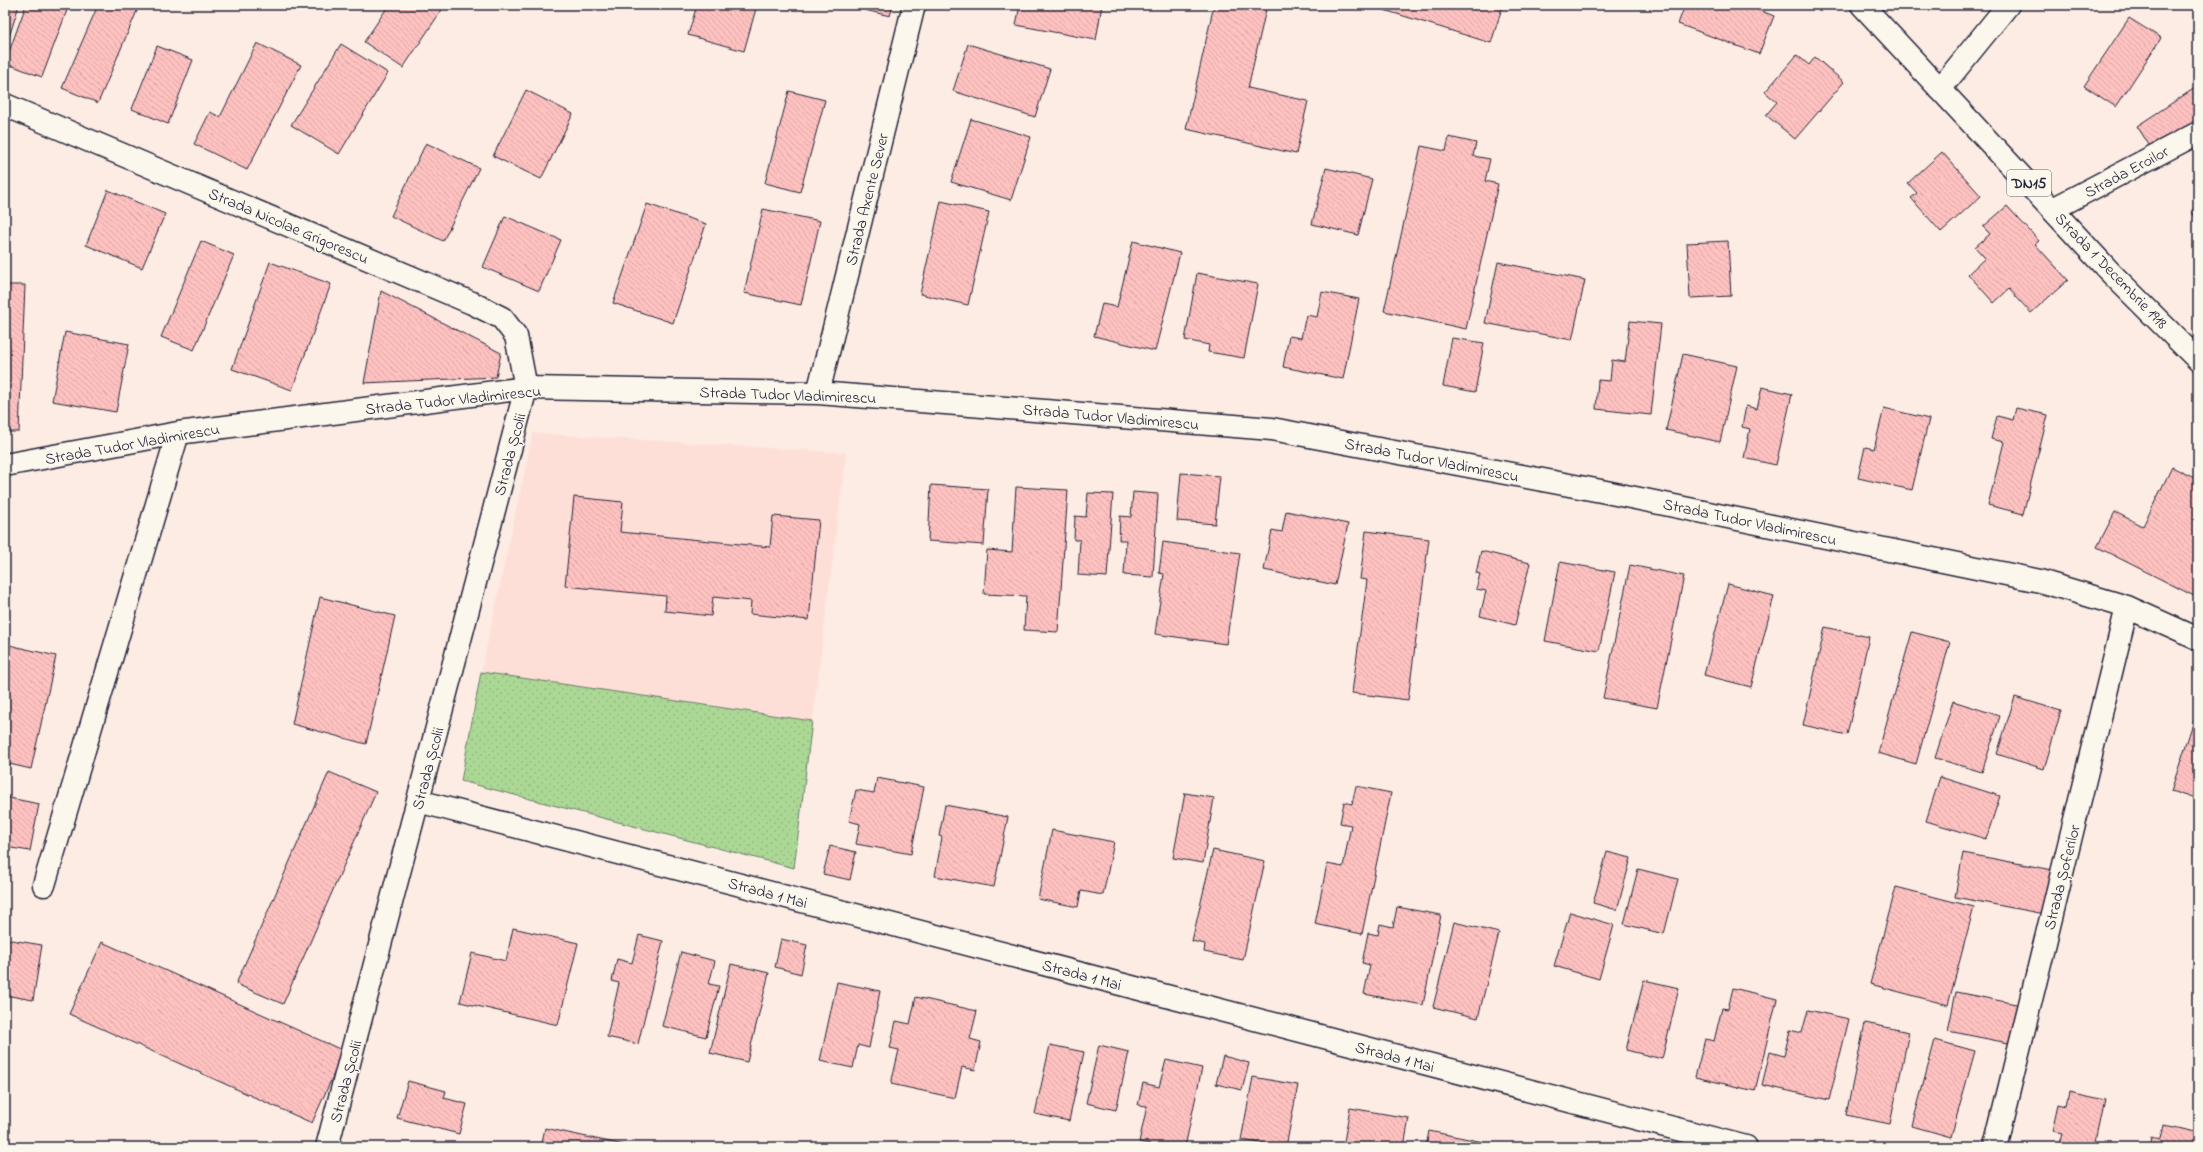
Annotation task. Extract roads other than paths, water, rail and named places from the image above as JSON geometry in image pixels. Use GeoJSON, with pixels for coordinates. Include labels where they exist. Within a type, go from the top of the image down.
{"type":"FeatureCollection","features":[{"type":"Feature","properties":{"kind":"street","name":"Strada Axente Sever"},"geometry":{"type":"LineString","coordinates":[[818,393],[914,5]]}},
{"type":"Feature","properties":{"kind":"street","name":"Strada 1 Decembrie 1918"},"geometry":{"type":"LineString","coordinates":[[1862,5],[2119,281],[2198,360]]}},
{"type":"Feature","properties":{"kind":"street"},"geometry":{"type":"LineString","coordinates":[[1940,89],[2008,5]]}},
{"type":"Feature","properties":{"kind":"street","name":"Strada Nicolae Grigorescu"},"geometry":{"type":"LineString","coordinates":[[5,105],[472,303],[502,318],[516,336],[526,388]]}},
{"type":"Feature","properties":{"kind":"street","name":"Strada Eroilor"},"geometry":{"type":"LineString","coordinates":[[2053,209],[2198,133]]}},
{"type":"Feature","properties":{"kind":"street","name":"Strada Tudor Vladimirescu"},"geometry":{"type":"LineString","coordinates":[[5,466],[178,433],[526,388],[818,393],[1272,429],[1601,490],[2040,581],[2127,607],[2198,639]]}},
{"type":"Feature","properties":{"kind":"street","name":"Strada Școlii"},"geometry":{"type":"LineString","coordinates":[[327,1147],[526,388]]}},
{"type":"Feature","properties":{"kind":"street"},"geometry":{"type":"LineString","coordinates":[[44,884],[178,433]]}},
{"type":"Feature","properties":{"kind":"street","name":"Strada Șoferilor"},"geometry":{"type":"LineString","coordinates":[[1995,1147],[2127,607]]}},
{"type":"Feature","properties":{"kind":"street","name":"Strada 1 Mai"},"geometry":{"type":"LineString","coordinates":[[418,801],[1746,1147]]}}]}
